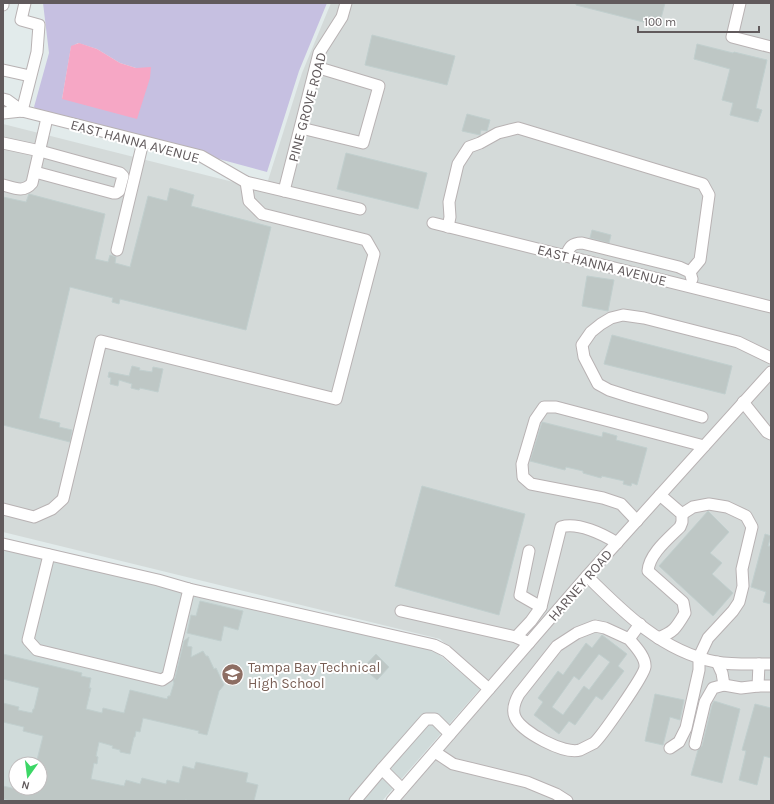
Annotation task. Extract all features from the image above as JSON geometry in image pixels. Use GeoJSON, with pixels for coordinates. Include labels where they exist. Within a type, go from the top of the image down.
{"type":"FeatureCollection","features":[{"type":"Feature","properties":{"kind":"street"},"geometry":{"type":"LineString","coordinates":[[22,111],[37,52],[39,25],[21,20],[25,3]]}},
{"type":"Feature","properties":{"kind":"street","name":"PINE GROVE ROAD"},"geometry":{"type":"LineString","coordinates":[[284,191],[319,53],[342,16],[346,3]]}},
{"type":"Feature","properties":{"kind":"street"},"geometry":{"type":"LineString","coordinates":[[740,3],[732,37],[771,47]]}},
{"type":"Feature","properties":{"kind":"street"},"geometry":{"type":"LineString","coordinates":[[301,128],[363,143],[379,86],[316,67]]}},
{"type":"Feature","properties":{"kind":"street"},"geometry":{"type":"LineString","coordinates":[[3,70],[30,76]]}},
{"type":"Feature","properties":{"kind":"street","name":"EAST HANNA AVENUE"},"geometry":{"type":"LineString","coordinates":[[3,99],[7,100],[22,111],[200,156],[246,182],[360,209]]}},
{"type":"Feature","properties":{"kind":"street","name":"EAST HANNA AVENUE"},"geometry":{"type":"LineString","coordinates":[[3,113],[22,111]]}},
{"type":"Feature","properties":{"kind":"street"},"geometry":{"type":"LineString","coordinates":[[3,185],[21,190],[29,187],[32,183],[47,118]]}},
{"type":"Feature","properties":{"kind":"street"},"geometry":{"type":"LineString","coordinates":[[448,227],[450,217],[449,202],[458,164],[469,147],[498,133],[518,128],[703,184],[709,195],[700,260],[690,272]]}},
{"type":"Feature","properties":{"kind":"street"},"geometry":{"type":"LineString","coordinates":[[117,250],[143,142]]}},
{"type":"Feature","properties":{"kind":"street"},"geometry":{"type":"LineString","coordinates":[[3,143],[40,151],[120,173],[123,176],[119,192],[113,193],[35,172]]}},
{"type":"Feature","properties":{"kind":"street"},"geometry":{"type":"LineString","coordinates":[[3,509],[34,517],[52,509],[63,499],[100,341],[336,398],[374,254],[366,240],[262,214],[249,201],[246,182]]}},
{"type":"Feature","properties":{"kind":"street","name":"EAST HANNA AVENUE"},"geometry":{"type":"LineString","coordinates":[[433,223],[771,307]]}},
{"type":"Feature","properties":{"kind":"street"},"geometry":{"type":"LineString","coordinates":[[566,256],[571,246],[576,243],[582,243],[679,267],[690,272],[692,287]]}},
{"type":"Feature","properties":{"kind":"street"},"geometry":{"type":"LineString","coordinates":[[702,417],[631,398],[609,390],[598,384],[584,357],[582,344],[591,332],[601,324],[611,318],[623,314],[738,342],[771,358]]}},
{"type":"Feature","properties":{"kind":"street","name":"HARNEY ROAD"},"geometry":{"type":"LineString","coordinates":[[392,801],[617,542],[771,372]]}},
{"type":"Feature","properties":{"kind":"street"},"geometry":{"type":"LineString","coordinates":[[744,402],[767,432],[771,434]]}},
{"type":"Feature","properties":{"kind":"street"},"geometry":{"type":"LineString","coordinates":[[637,521],[621,504],[603,498],[531,484],[523,477],[522,464],[535,420],[544,407],[556,407],[704,446]]}},
{"type":"Feature","properties":{"kind":"street"},"geometry":{"type":"LineString","coordinates":[[658,638],[671,633],[685,614],[683,602],[648,570],[648,565],[653,556],[680,527],[682,522],[682,514],[660,495]]}},
{"type":"Feature","properties":{"kind":"street"},"geometry":{"type":"LineString","coordinates":[[670,748],[679,742],[686,728],[699,670],[698,658],[708,638],[733,611],[739,602],[743,586],[742,569],[752,527],[746,516],[727,507],[709,504],[693,507],[682,514]]}},
{"type":"Feature","properties":{"kind":"street"},"geometry":{"type":"LineString","coordinates":[[516,637],[532,622],[541,606],[561,527],[568,525],[596,532],[617,542]]}},
{"type":"Feature","properties":{"kind":"street"},"geometry":{"type":"LineString","coordinates":[[3,544],[158,580],[189,589],[434,645],[446,651],[489,689]]}},
{"type":"Feature","properties":{"kind":"street"},"geometry":{"type":"LineString","coordinates":[[529,551],[520,595],[541,606]]}},
{"type":"Feature","properties":{"kind":"street"},"geometry":{"type":"LineString","coordinates":[[48,555],[28,640],[37,650],[162,680],[168,676],[189,589]]}},
{"type":"Feature","properties":{"kind":"street"},"geometry":{"type":"LineString","coordinates":[[587,576],[640,624],[658,638],[675,647],[698,658],[717,662],[771,664]]}},
{"type":"Feature","properties":{"kind":"street"},"geometry":{"type":"LineString","coordinates":[[401,611],[516,637],[529,643]]}},
{"type":"Feature","properties":{"kind":"street"},"geometry":{"type":"LineString","coordinates":[[629,639],[640,624]]}},
{"type":"Feature","properties":{"kind":"street"},"geometry":{"type":"LineString","coordinates":[[595,626],[605,628],[629,639],[641,654],[645,667],[640,679],[594,742],[581,750],[572,751],[560,748],[534,735],[518,723],[514,716],[514,703],[519,694],[557,646],[577,633],[595,626]]}},
{"type":"Feature","properties":{"kind":"street"},"geometry":{"type":"LineString","coordinates":[[717,662],[722,673],[724,684]]}},
{"type":"Feature","properties":{"kind":"street"},"geometry":{"type":"LineString","coordinates":[[758,686],[759,664]]}},
{"type":"Feature","properties":{"kind":"street"},"geometry":{"type":"LineString","coordinates":[[695,744],[704,702],[713,688],[724,684],[741,688],[771,686]]}},
{"type":"Feature","properties":{"kind":"street"},"geometry":{"type":"LineString","coordinates":[[355,801],[426,719],[435,719],[450,734]]}},
{"type":"Feature","properties":{"kind":"street"},"geometry":{"type":"LineString","coordinates":[[435,752],[453,764],[526,782],[556,794],[567,801]]}},
{"type":"Feature","properties":{"kind":"street"},"geometry":{"type":"LineString","coordinates":[[382,769],[402,789]]}},
{"type":"Feature","properties":{"kind":"shaded area"},"geometry":{"type":"Polygon","coordinates":[[[43,3],[327,3],[299,71],[267,172],[37,110],[34,107],[49,53],[43,3]],[[78,43],[71,47],[62,99],[136,68],[120,63],[97,49],[78,43]]]}},
{"type":"Feature","properties":{"kind":"shaded area"},"geometry":{"type":"Polygon","coordinates":[[[331,3],[771,3],[771,801],[399,801],[496,689],[440,639],[3,532],[3,124],[265,190],[302,73],[331,3]]]}},
{"type":"Feature","properties":{"kind":"shaded area"},"geometry":{"type":"Polygon","coordinates":[[[79,43],[97,49],[120,63],[136,68],[151,67],[150,78],[137,119],[62,99],[71,46],[79,43]]]}},
{"type":"Feature","properties":{"kind":"shaded area","name":"Tampa Bay Technical High School"},"geometry":{"type":"Polygon","coordinates":[[[3,549],[435,651],[480,689],[382,801],[3,801],[3,549]]]}},
{"type":"Feature","properties":{"kind":"building"},"geometry":{"type":"Polygon","coordinates":[[[576,3],[665,3],[659,26],[576,5],[576,3]]]}},
{"type":"Feature","properties":{"kind":"building"},"geometry":{"type":"Polygon","coordinates":[[[372,35],[455,56],[447,85],[365,65],[372,35]]]}},
{"type":"Feature","properties":{"kind":"building"},"geometry":{"type":"Polygon","coordinates":[[[697,44],[767,60],[756,108],[762,110],[758,122],[730,115],[733,103],[722,100],[730,69],[694,59],[697,44]]]}},
{"type":"Feature","properties":{"kind":"building"},"geometry":{"type":"Polygon","coordinates":[[[467,114],[490,120],[487,131],[481,130],[480,135],[462,131],[467,114]]]}},
{"type":"Feature","properties":{"kind":"building"},"geometry":{"type":"Polygon","coordinates":[[[346,153],[427,173],[418,209],[337,189],[346,153]]]}},
{"type":"Feature","properties":{"kind":"building"},"geometry":{"type":"Polygon","coordinates":[[[170,188],[194,195],[191,206],[271,227],[246,330],[120,299],[119,304],[112,302],[113,298],[70,287],[39,418],[60,423],[59,427],[72,430],[70,442],[3,425],[3,197],[26,202],[29,194],[105,214],[95,259],[108,262],[110,255],[116,257],[115,263],[130,267],[148,196],[167,201],[170,188]]]}},
{"type":"Feature","properties":{"kind":"building"},"geometry":{"type":"Polygon","coordinates":[[[592,230],[611,235],[609,243],[590,238],[592,230]]]}},
{"type":"Feature","properties":{"kind":"building"},"geometry":{"type":"Polygon","coordinates":[[[587,276],[614,280],[608,311],[582,306],[587,276]]]}},
{"type":"Feature","properties":{"kind":"building"},"geometry":{"type":"Polygon","coordinates":[[[612,335],[732,366],[725,394],[604,364],[612,335]]]}},
{"type":"Feature","properties":{"kind":"building"},"geometry":{"type":"Polygon","coordinates":[[[132,366],[140,368],[139,370],[152,372],[153,367],[163,369],[158,392],[140,388],[139,390],[131,388],[132,384],[119,380],[118,386],[110,384],[111,378],[108,377],[109,372],[129,376],[132,366]]]}},
{"type":"Feature","properties":{"kind":"building"},"geometry":{"type":"Polygon","coordinates":[[[542,422],[602,437],[603,432],[617,436],[616,440],[647,448],[637,485],[632,483],[631,486],[623,484],[624,481],[602,476],[601,478],[583,473],[583,471],[566,467],[565,470],[530,461],[542,422]]]}},
{"type":"Feature","properties":{"kind":"building"},"geometry":{"type":"Polygon","coordinates":[[[422,486],[525,514],[499,615],[395,586],[422,486]]]}},
{"type":"Feature","properties":{"kind":"building"},"geometry":{"type":"Polygon","coordinates":[[[708,511],[729,532],[710,553],[722,563],[712,574],[733,593],[713,616],[659,566],[708,511]]]}},
{"type":"Feature","properties":{"kind":"building"},"geometry":{"type":"Polygon","coordinates":[[[765,534],[771,536],[768,546],[771,546],[771,604],[763,602],[766,592],[751,587],[765,534]]]}},
{"type":"Feature","properties":{"kind":"building"},"geometry":{"type":"Polygon","coordinates":[[[200,601],[243,611],[238,630],[224,626],[221,641],[187,633],[191,615],[196,616],[200,601]]]}},
{"type":"Feature","properties":{"kind":"building"},"geometry":{"type":"Polygon","coordinates":[[[602,635],[627,654],[618,666],[624,671],[602,700],[596,696],[575,725],[569,721],[559,734],[534,715],[543,702],[538,698],[558,671],[563,675],[586,643],[592,648],[602,635]],[[599,654],[579,680],[574,676],[552,707],[563,715],[584,686],[589,690],[610,662],[599,654]]]}},
{"type":"Feature","properties":{"kind":"building"},"geometry":{"type":"Polygon","coordinates":[[[189,637],[187,646],[192,647],[191,657],[203,651],[206,656],[208,656],[214,669],[216,668],[224,685],[219,691],[207,735],[198,733],[199,731],[143,718],[140,732],[136,731],[130,754],[120,752],[120,750],[112,748],[113,746],[99,742],[96,756],[98,757],[97,764],[94,763],[91,779],[124,786],[126,780],[140,784],[142,778],[166,784],[167,780],[179,783],[183,766],[194,769],[196,762],[248,773],[246,782],[258,785],[254,801],[11,801],[3,799],[3,786],[8,787],[8,796],[48,796],[48,756],[38,756],[43,736],[23,731],[24,727],[3,722],[3,703],[19,707],[18,710],[32,713],[39,688],[3,679],[3,654],[82,673],[81,676],[91,678],[89,688],[91,688],[86,709],[102,713],[103,708],[124,713],[130,690],[167,699],[168,696],[170,696],[184,641],[189,637]]]}},
{"type":"Feature","properties":{"kind":"building"},"geometry":{"type":"Polygon","coordinates":[[[376,654],[389,667],[377,680],[363,668],[376,654]]]}},
{"type":"Feature","properties":{"kind":"building"},"geometry":{"type":"Polygon","coordinates":[[[655,694],[684,700],[680,720],[670,717],[663,745],[645,741],[655,694]]]}},
{"type":"Feature","properties":{"kind":"building"},"geometry":{"type":"Polygon","coordinates":[[[714,701],[740,709],[722,783],[691,775],[698,750],[702,746],[714,701]]]}},
{"type":"Feature","properties":{"kind":"building"},"geometry":{"type":"Polygon","coordinates":[[[755,704],[771,708],[771,758],[764,756],[757,785],[739,780],[746,751],[742,750],[755,704]]]}},
{"type":"Feature","properties":{"kind":"place","name":"Tampa Bay Technical High School"},"geometry":{"type":"Point","coordinates":[233,675]}}]}
